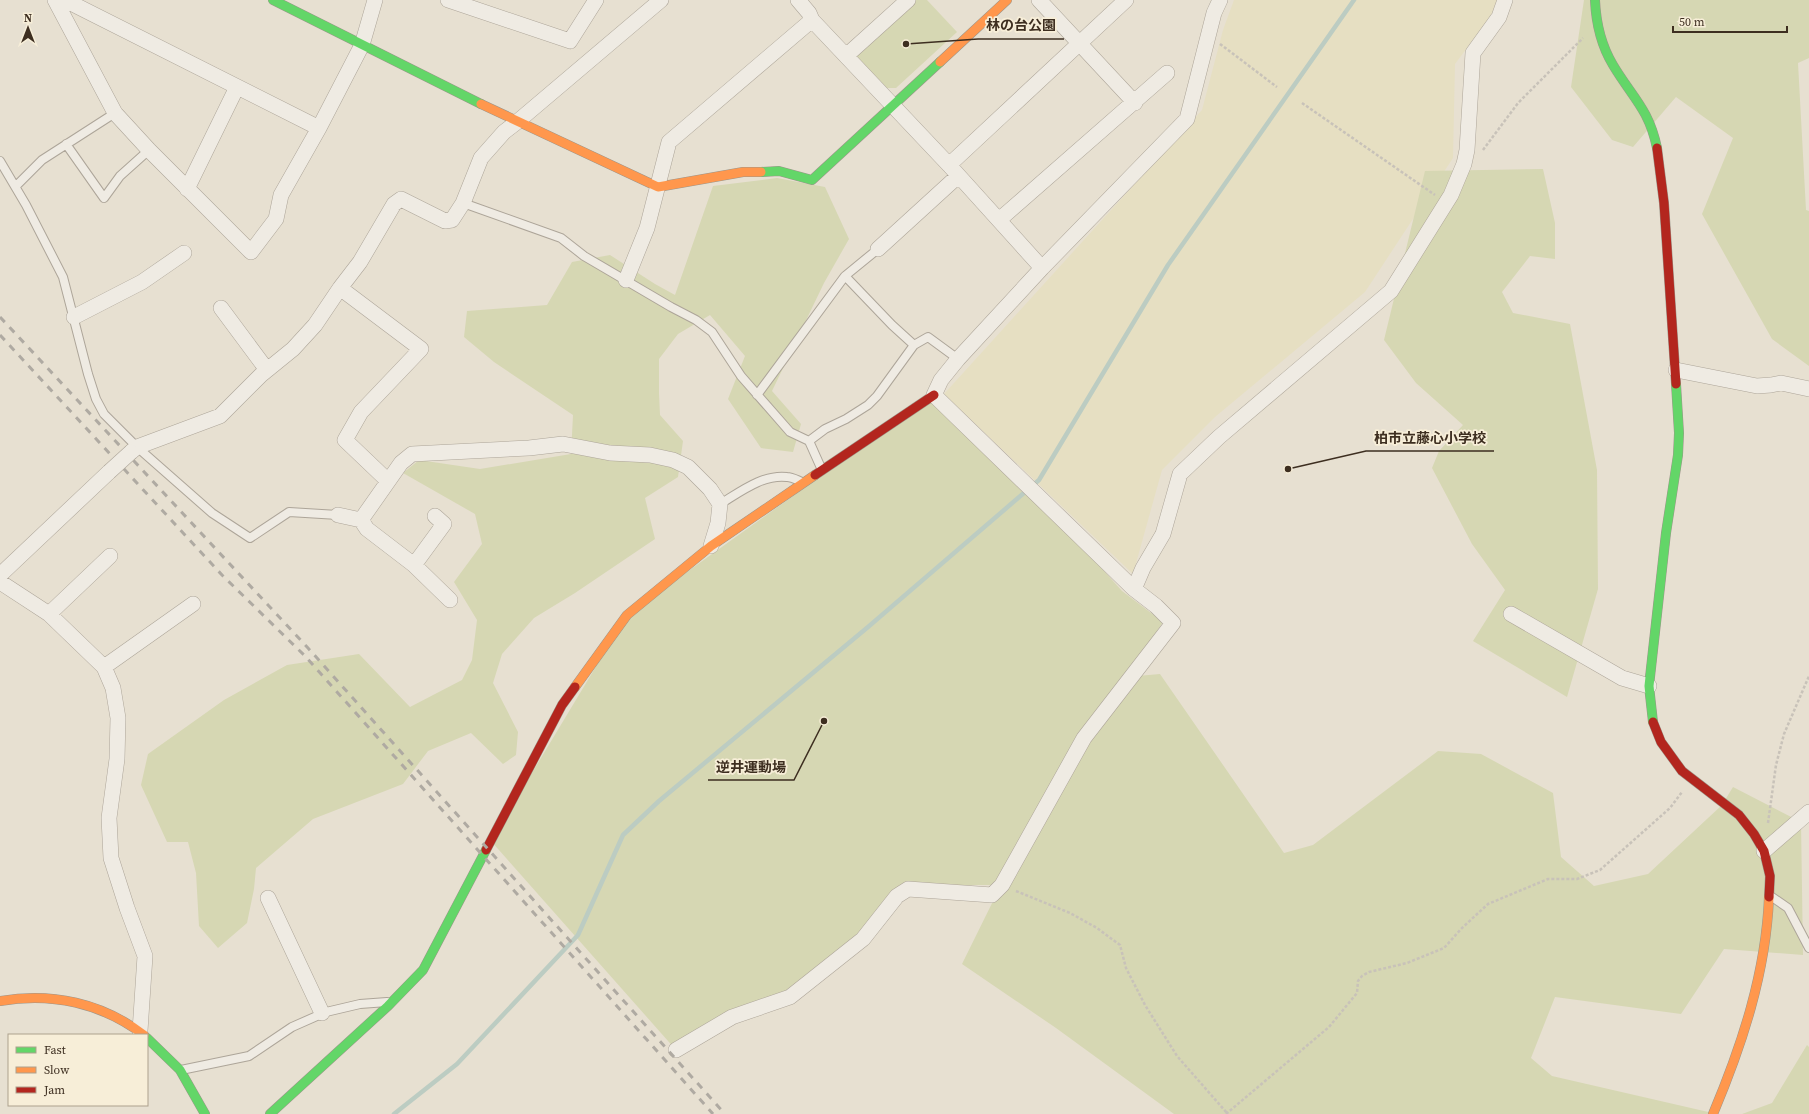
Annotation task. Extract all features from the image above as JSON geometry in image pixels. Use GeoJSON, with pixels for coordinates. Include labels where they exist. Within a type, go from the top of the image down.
{"type":"FeatureCollection","features":[{"type":"Feature","properties":{"kind":"street"},"geometry":{"type":"LineString","coordinates":[[55,0],[115,112],[149,150],[251,252],[276,218],[281,195],[319,128],[362,45],[375,0]]}},
{"type":"Feature","properties":{"kind":"street"},"geometry":{"type":"LineString","coordinates":[[65,0],[319,128]]}},
{"type":"Feature","properties":{"kind":"street"},"geometry":{"type":"LineString","coordinates":[[273,0],[517,122],[658,188],[743,172],[779,171],[812,180],[1007,0]]}},
{"type":"Feature","properties":{"kind":"street"},"geometry":{"type":"LineString","coordinates":[[448,0],[570,41],[595,1]]}},
{"type":"Feature","properties":{"kind":"street"},"geometry":{"type":"LineString","coordinates":[[0,575],[134,449],[220,416],[267,370],[292,349],[315,325],[360,262],[394,204],[401,199],[445,221],[452,220],[463,203],[482,158],[504,132],[661,0]]}},
{"type":"Feature","properties":{"kind":"street"},"geometry":{"type":"LineString","coordinates":[[798,0],[809,13],[812,20],[948,164],[1042,268]]}},
{"type":"Feature","properties":{"kind":"street"},"geometry":{"type":"LineString","coordinates":[[846,56],[908,0]]}},
{"type":"Feature","properties":{"kind":"street"},"geometry":{"type":"LineString","coordinates":[[1039,0],[1135,103]]}},
{"type":"Feature","properties":{"kind":"street"},"geometry":{"type":"LineString","coordinates":[[948,164],[1126,0]]}},
{"type":"Feature","properties":{"kind":"street"},"geometry":{"type":"LineString","coordinates":[[270,1114],[424,970],[562,705],[627,615],[711,546],[934,395],[941,380],[958,359],[1042,268],[1187,119],[1214,13],[1220,0]]}},
{"type":"Feature","properties":{"kind":"street"},"geometry":{"type":"LineString","coordinates":[[1134,589],[1143,568],[1163,534],[1180,474],[1225,432],[1390,291],[1445,202],[1451,195],[1464,164],[1467,150],[1473,53],[1499,17],[1505,0]]}},
{"type":"Feature","properties":{"kind":"street"},"geometry":{"type":"LineString","coordinates":[[1595,0],[1595,15],[1599,33],[1612,64],[1640,101],[1648,116],[1659,153],[1662,175],[1676,370],[1678,455],[1665,540],[1649,686],[1652,718],[1661,742],[1682,771],[1691,780],[1738,816],[1754,834],[1764,851],[1770,876],[1768,926],[1753,1003],[1731,1071],[1713,1114]]}},
{"type":"Feature","properties":{"kind":"street"},"geometry":{"type":"LineString","coordinates":[[626,280],[647,228],[669,142],[812,20]]}},
{"type":"Feature","properties":{"kind":"street"},"geometry":{"type":"LineString","coordinates":[[999,220],[1135,103],[1167,73]]}},
{"type":"Feature","properties":{"kind":"street"},"geometry":{"type":"LineString","coordinates":[[187,188],[237,86]]}},
{"type":"Feature","properties":{"kind":"street"},"geometry":{"type":"LineString","coordinates":[[878,249],[958,176]]}},
{"type":"Feature","properties":{"kind":"street"},"geometry":{"type":"LineString","coordinates":[[74,317],[142,282],[184,253]]}},
{"type":"Feature","properties":{"kind":"street"},"geometry":{"type":"LineString","coordinates":[[340,288],[421,349],[361,412],[345,440],[388,481]]}},
{"type":"Feature","properties":{"kind":"street"},"geometry":{"type":"LineString","coordinates":[[221,308],[267,370]]}},
{"type":"Feature","properties":{"kind":"street"},"geometry":{"type":"LineString","coordinates":[[1676,370],[1757,386],[1781,383],[1809,390]]}},
{"type":"Feature","properties":{"kind":"street"},"geometry":{"type":"LineString","coordinates":[[676,1050],[732,1017],[790,997],[863,939],[897,896],[908,890],[992,895],[1002,885],[1084,738],[1173,623],[1156,606],[1134,589],[934,395]]}},
{"type":"Feature","properties":{"kind":"street"},"geometry":{"type":"LineString","coordinates":[[361,520],[401,463],[412,454],[528,448],[563,444],[610,452],[650,454],[673,460],[688,467],[710,489],[720,504],[718,523],[711,546]]}},
{"type":"Feature","properties":{"kind":"street"},"geometry":{"type":"LineString","coordinates":[[338,515],[361,520],[367,529],[414,565],[450,600]]}},
{"type":"Feature","properties":{"kind":"street"},"geometry":{"type":"LineString","coordinates":[[414,565],[444,524],[435,516]]}},
{"type":"Feature","properties":{"kind":"street"},"geometry":{"type":"LineString","coordinates":[[49,614],[110,556]]}},
{"type":"Feature","properties":{"kind":"street"},"geometry":{"type":"LineString","coordinates":[[0,582],[49,614],[104,667],[113,688],[118,718],[117,759],[109,818],[111,858],[127,908],[145,956],[144,1034]]}},
{"type":"Feature","properties":{"kind":"street"},"geometry":{"type":"LineString","coordinates":[[104,667],[193,604]]}},
{"type":"Feature","properties":{"kind":"street"},"geometry":{"type":"LineString","coordinates":[[1511,614],[1622,678],[1649,686]]}},
{"type":"Feature","properties":{"kind":"street"},"geometry":{"type":"LineString","coordinates":[[1764,851],[1809,812]]}},
{"type":"Feature","properties":{"kind":"street"},"geometry":{"type":"LineString","coordinates":[[268,898],[322,1013]]}},
{"type":"Feature","properties":{"kind":"street"},"geometry":{"type":"LineString","coordinates":[[0,1001],[28,998],[53,998],[84,1004],[112,1015],[142,1034]]}},
{"type":"Feature","properties":{"kind":"street"},"geometry":{"type":"LineString","coordinates":[[148,1039],[180,1070],[205,1114]]}},
{"type":"Feature","properties":{"kind":"lane"},"geometry":{"type":"LineString","coordinates":[[16,186],[42,160],[115,112]]}},
{"type":"Feature","properties":{"kind":"lane"},"geometry":{"type":"LineString","coordinates":[[66,144],[104,198],[120,176],[149,150]]}},
{"type":"Feature","properties":{"kind":"lane"},"geometry":{"type":"LineString","coordinates":[[0,161],[16,186],[60,270],[96,399],[104,414],[134,449],[212,513],[250,538],[289,512],[338,515]]}},
{"type":"Feature","properties":{"kind":"lane"},"geometry":{"type":"LineString","coordinates":[[463,203],[561,238],[584,256],[696,320],[712,332],[741,376],[756,395],[790,432],[809,441],[822,470]]}},
{"type":"Feature","properties":{"kind":"lane"},"geometry":{"type":"LineString","coordinates":[[756,395],[845,276],[878,249]]}},
{"type":"Feature","properties":{"kind":"lane"},"geometry":{"type":"LineString","coordinates":[[845,276],[892,325],[914,345]]}},
{"type":"Feature","properties":{"kind":"lane"},"geometry":{"type":"LineString","coordinates":[[809,441],[825,429],[846,419],[868,405],[877,396],[914,345],[928,337],[958,359]]}},
{"type":"Feature","properties":{"kind":"lane"},"geometry":{"type":"LineString","coordinates":[[720,504],[748,487],[772,477],[788,477],[804,483]]}},
{"type":"Feature","properties":{"kind":"lane"},"geometry":{"type":"LineString","coordinates":[[1770,895],[1788,908],[1809,948]]}},
{"type":"Feature","properties":{"kind":"lane"},"geometry":{"type":"LineString","coordinates":[[180,1070],[248,1056],[292,1027],[322,1013],[360,1004],[392,1001]]}},
{"type":"Feature","properties":{"kind":"path"},"geometry":{"type":"LineString","coordinates":[[1467,150],[1482,151],[1518,103],[1562,58],[1583,38],[1599,33]]}},
{"type":"Feature","properties":{"kind":"path"},"geometry":{"type":"LineString","coordinates":[[1208,36],[1277,86]]}},
{"type":"Feature","properties":{"kind":"path"},"geometry":{"type":"LineString","coordinates":[[1302,103],[1445,202]]}},
{"type":"Feature","properties":{"kind":"path"},"geometry":{"type":"LineString","coordinates":[[1764,851],[1771,792],[1784,734],[1809,676]]}},
{"type":"Feature","properties":{"kind":"path"},"geometry":{"type":"LineString","coordinates":[[1002,885],[1070,913],[1097,928],[1120,945],[1126,968],[1145,1005],[1177,1056],[1227,1113],[1329,1026],[1357,993],[1358,981],[1362,976],[1369,972],[1407,963],[1444,948],[1462,928],[1488,904],[1548,879],[1577,879],[1600,870],[1670,808],[1691,780]]}},
{"type":"Feature","properties":{"kind":"shaded area"},"geometry":{"type":"Polygon","coordinates":[[[1234,0],[1497,0],[1494,12],[1455,64],[1453,158],[1365,292],[1215,417],[1162,470],[1133,574],[944,394],[1202,110],[1223,30],[1234,0]]]}},
{"type":"Feature","properties":{"kind":"green space"},"geometry":{"type":"Polygon","coordinates":[[[913,0],[927,0],[957,32],[896,88],[885,88],[855,56],[913,0]]]}},
{"type":"Feature","properties":{"kind":"green space"},"geometry":{"type":"Polygon","coordinates":[[[1584,0],[1809,0],[1809,58],[1798,63],[1806,210],[1809,211],[1809,366],[1772,339],[1702,214],[1733,138],[1676,97],[1633,147],[1612,140],[1571,87],[1584,0]]]}},
{"type":"Feature","properties":{"kind":"green space"},"geometry":{"type":"Polygon","coordinates":[[[1543,169],[1555,223],[1555,259],[1530,256],[1502,292],[1513,313],[1570,324],[1597,470],[1598,589],[1567,697],[1473,641],[1505,590],[1472,544],[1432,468],[1439,451],[1463,425],[1416,383],[1384,340],[1425,171],[1543,169]]]}},
{"type":"Feature","properties":{"kind":"green space"},"geometry":{"type":"Polygon","coordinates":[[[777,178],[825,187],[849,239],[824,283],[772,391],[801,424],[793,452],[761,448],[728,399],[745,356],[710,315],[678,334],[659,359],[660,415],[683,441],[678,477],[645,498],[655,539],[575,593],[534,618],[502,654],[493,683],[518,732],[516,755],[503,764],[471,733],[428,751],[403,784],[313,819],[256,868],[254,889],[247,923],[218,948],[199,926],[196,873],[188,842],[167,842],[141,785],[148,754],[224,700],[287,665],[359,654],[410,707],[462,680],[472,660],[477,620],[454,582],[482,544],[475,514],[403,473],[419,460],[480,469],[571,454],[573,415],[494,362],[464,337],[467,311],[547,305],[572,262],[610,255],[675,295],[713,186],[777,178]]]}},
{"type":"Feature","properties":{"kind":"green space"},"geometry":{"type":"Polygon","coordinates":[[[934,395],[1018,475],[1122,591],[1163,622],[1126,677],[1160,674],[1284,853],[1313,845],[1438,751],[1481,754],[1553,793],[1561,857],[1594,886],[1648,874],[1722,805],[1733,787],[1801,822],[1803,955],[1724,949],[1681,1014],[1555,997],[1531,1058],[1552,1076],[1717,1114],[1174,1114],[1056,1028],[962,964],[1001,885],[973,885],[897,896],[863,939],[790,997],[676,1050],[491,841],[627,615],[934,395]]]}},
{"type":"Feature","properties":{"kind":"green space"},"geometry":{"type":"Polygon","coordinates":[[[1807,1045],[1809,1047],[1809,1114],[1742,1114],[1772,1103],[1807,1045]]]}},
{"type":"Feature","properties":{"kind":"waterway"},"geometry":{"type":"LineString","coordinates":[[394,1114],[457,1064],[578,935],[623,835],[659,801],[868,627],[1039,480],[1168,265],[1354,0]]}},
{"type":"Feature","properties":{"kind":"railway"},"geometry":{"type":"LineString","coordinates":[[0,317],[308,648],[725,1114]]}},
{"type":"Feature","properties":{"kind":"railway"},"geometry":{"type":"LineString","coordinates":[[0,335],[222,575],[305,656],[713,1114]]}},
{"type":"Feature","properties":{"kind":"traffic: fast"},"geometry":{"type":"LineString","coordinates":[[273,0],[481,104]]}},
{"type":"Feature","properties":{"kind":"traffic: fast"},"geometry":{"type":"LineString","coordinates":[[1595,0],[1598,25],[1605,50],[1613,65],[1645,113],[1654,135],[1657,148]]}},
{"type":"Feature","properties":{"kind":"traffic: fast"},"geometry":{"type":"LineString","coordinates":[[761,172],[779,171],[812,180],[940,62]]}},
{"type":"Feature","properties":{"kind":"traffic: fast"},"geometry":{"type":"LineString","coordinates":[[1653,722],[1649,686],[1666,533],[1678,455],[1679,433],[1676,384]]}},
{"type":"Feature","properties":{"kind":"traffic: fast"},"geometry":{"type":"LineString","coordinates":[[270,1114],[388,1006],[423,970],[486,850]]}},
{"type":"Feature","properties":{"kind":"traffic: fast"},"geometry":{"type":"LineString","coordinates":[[148,1039],[180,1070],[205,1114]]}},
{"type":"Feature","properties":{"kind":"traffic: slow"},"geometry":{"type":"LineString","coordinates":[[940,62],[1007,0]]}},
{"type":"Feature","properties":{"kind":"traffic: slow"},"geometry":{"type":"LineString","coordinates":[[481,104],[658,187],[743,172],[761,172]]}},
{"type":"Feature","properties":{"kind":"traffic: slow"},"geometry":{"type":"LineString","coordinates":[[575,687],[627,615],[711,546],[815,475]]}},
{"type":"Feature","properties":{"kind":"traffic: slow"},"geometry":{"type":"LineString","coordinates":[[1713,1114],[1734,1062],[1758,981],[1767,925],[1769,897]]}},
{"type":"Feature","properties":{"kind":"traffic: slow"},"geometry":{"type":"LineString","coordinates":[[0,1001],[39,998],[57,999],[76,1003],[111,1015],[143,1034]]}},
{"type":"Feature","properties":{"kind":"traffic: jam"},"geometry":{"type":"LineString","coordinates":[[1657,148],[1664,203],[1676,384]]}},
{"type":"Feature","properties":{"kind":"traffic: jam"},"geometry":{"type":"LineString","coordinates":[[815,475],[934,395]]}},
{"type":"Feature","properties":{"kind":"traffic: jam"},"geometry":{"type":"LineString","coordinates":[[486,850],[562,705],[575,687]]}},
{"type":"Feature","properties":{"kind":"traffic: jam"},"geometry":{"type":"LineString","coordinates":[[1653,722],[1661,742],[1682,771],[1739,815],[1754,834],[1764,851],[1770,876],[1769,897]]}},
{"type":"Feature","properties":{"kind":"place","name":"林の台公園"},"geometry":{"type":"Point","coordinates":[906,44]}},
{"type":"Feature","properties":{"kind":"place","name":"柏市立藤心小学校"},"geometry":{"type":"Point","coordinates":[1288,469]}},
{"type":"Feature","properties":{"kind":"place","name":"逆井運動場"},"geometry":{"type":"Point","coordinates":[824,721]}}]}
